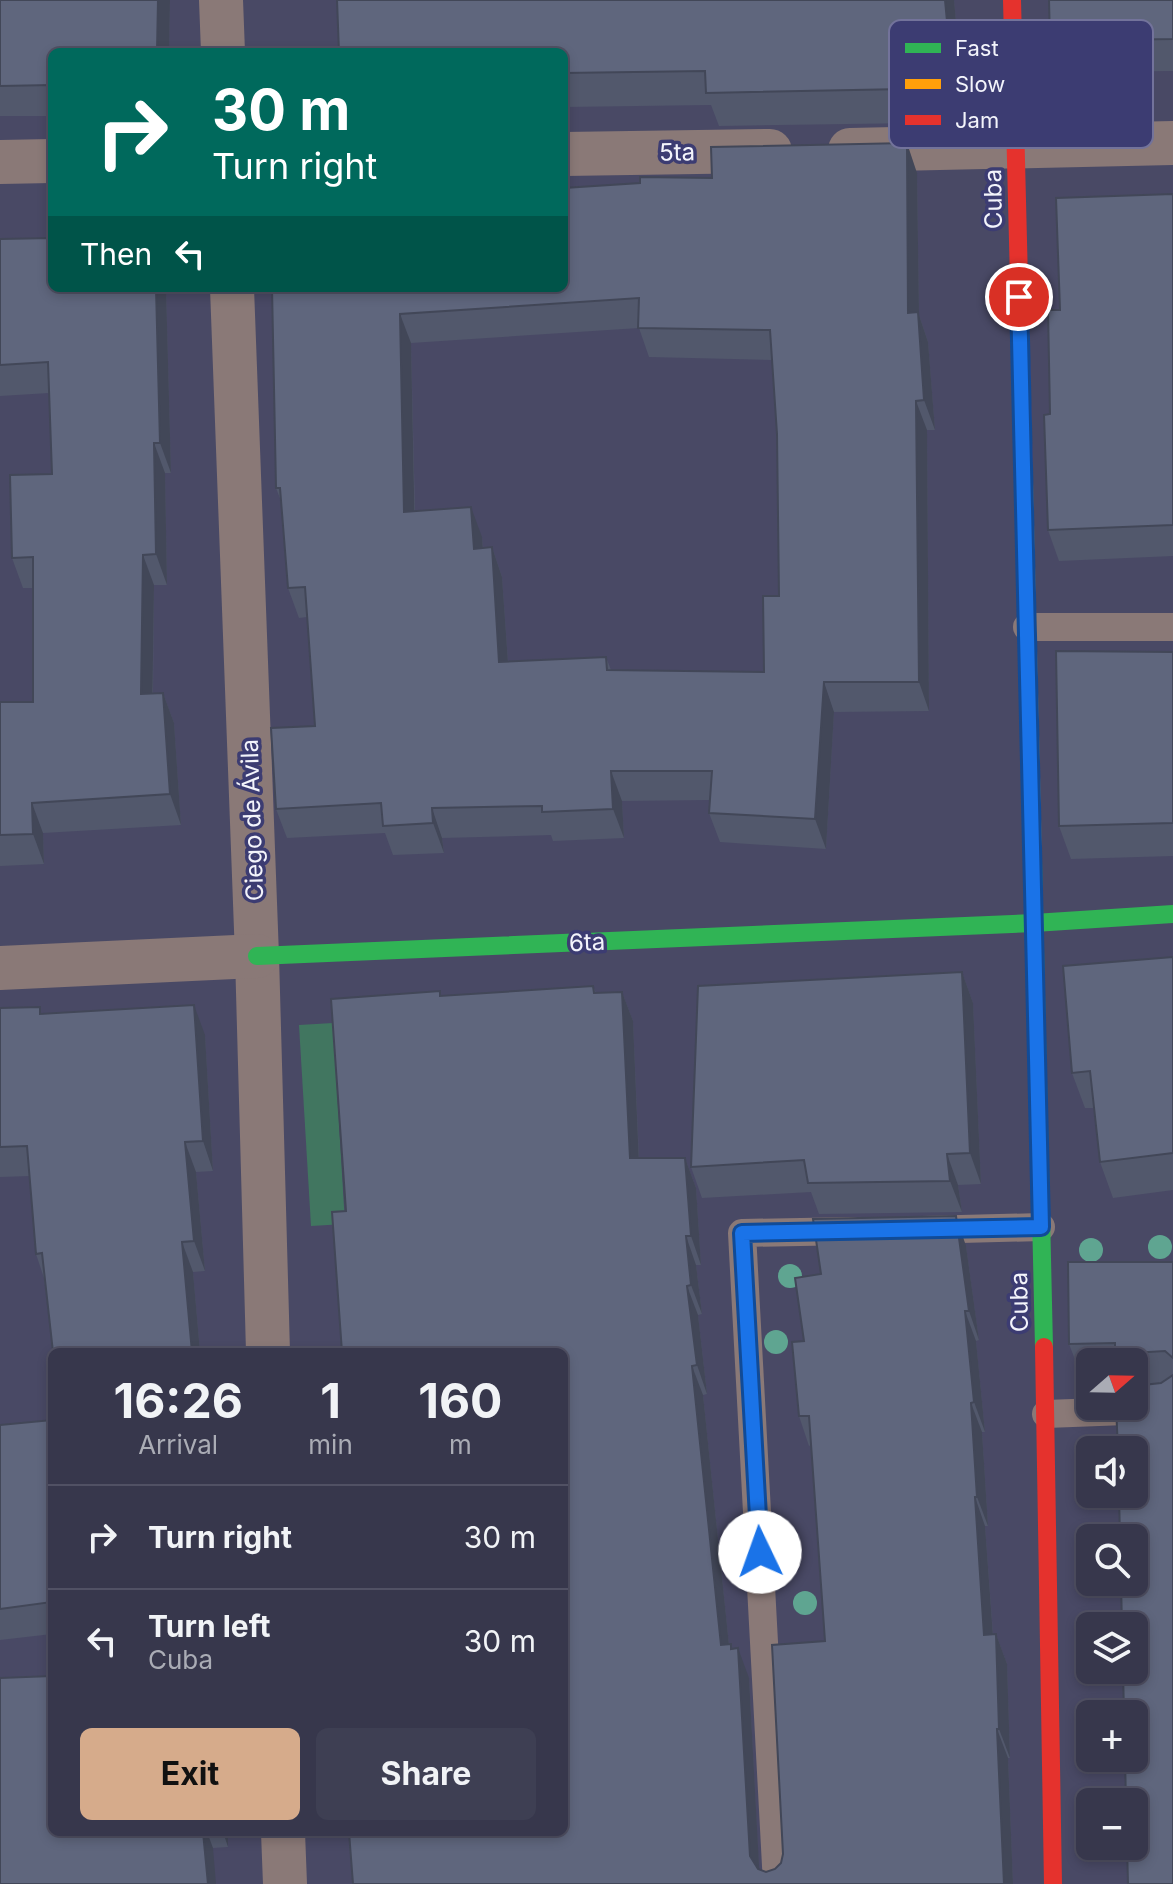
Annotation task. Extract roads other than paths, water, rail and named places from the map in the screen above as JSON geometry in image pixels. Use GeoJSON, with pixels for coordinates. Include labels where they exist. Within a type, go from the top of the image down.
{"type":"FeatureCollection","features":[{"type":"Feature","properties":{"kind":"street"},"geometry":{"type":"LineString","coordinates":[[221,0],[223,48]]}},
{"type":"Feature","properties":{"kind":"street","name":"Cuba"},"geometry":{"type":"LineString","coordinates":[[1012,0],[1012,20]]}},
{"type":"Feature","properties":{"kind":"street","name":"5ta"},"geometry":{"type":"LineString","coordinates":[[1153,144],[1173,143]]}},
{"type":"Feature","properties":{"kind":"street","name":"5ta"},"geometry":{"type":"LineString","coordinates":[[568,154],[951,148]]}},
{"type":"Feature","properties":{"kind":"street","name":"Cuba"},"geometry":{"type":"LineString","coordinates":[[1015,148],[1046,1414],[1053,1884]]}},
{"type":"Feature","properties":{"kind":"street"},"geometry":{"type":"LineString","coordinates":[[0,162],[48,161]]}},
{"type":"Feature","properties":{"kind":"street","name":"Ciego de Ávila"},"geometry":{"type":"LineString","coordinates":[[232,292],[268,1348]]}},
{"type":"Feature","properties":{"kind":"street","name":"6ta"},"geometry":{"type":"LineString","coordinates":[[0,968],[1034,923],[1173,914]]}},
{"type":"Feature","properties":{"kind":"street"},"geometry":{"type":"LineString","coordinates":[[283,1836],[285,1884]]}},
{"type":"Feature","properties":{"kind":"lane"},"geometry":{"type":"LineString","coordinates":[[1027,627],[1173,627]]}},
{"type":"Feature","properties":{"kind":"lane"},"geometry":{"type":"LineString","coordinates":[[777,1884],[742,1233],[1041,1227]]}},
{"type":"Feature","properties":{"kind":"lane"},"geometry":{"type":"LineString","coordinates":[[1046,1414],[1173,1406]]}}]}
